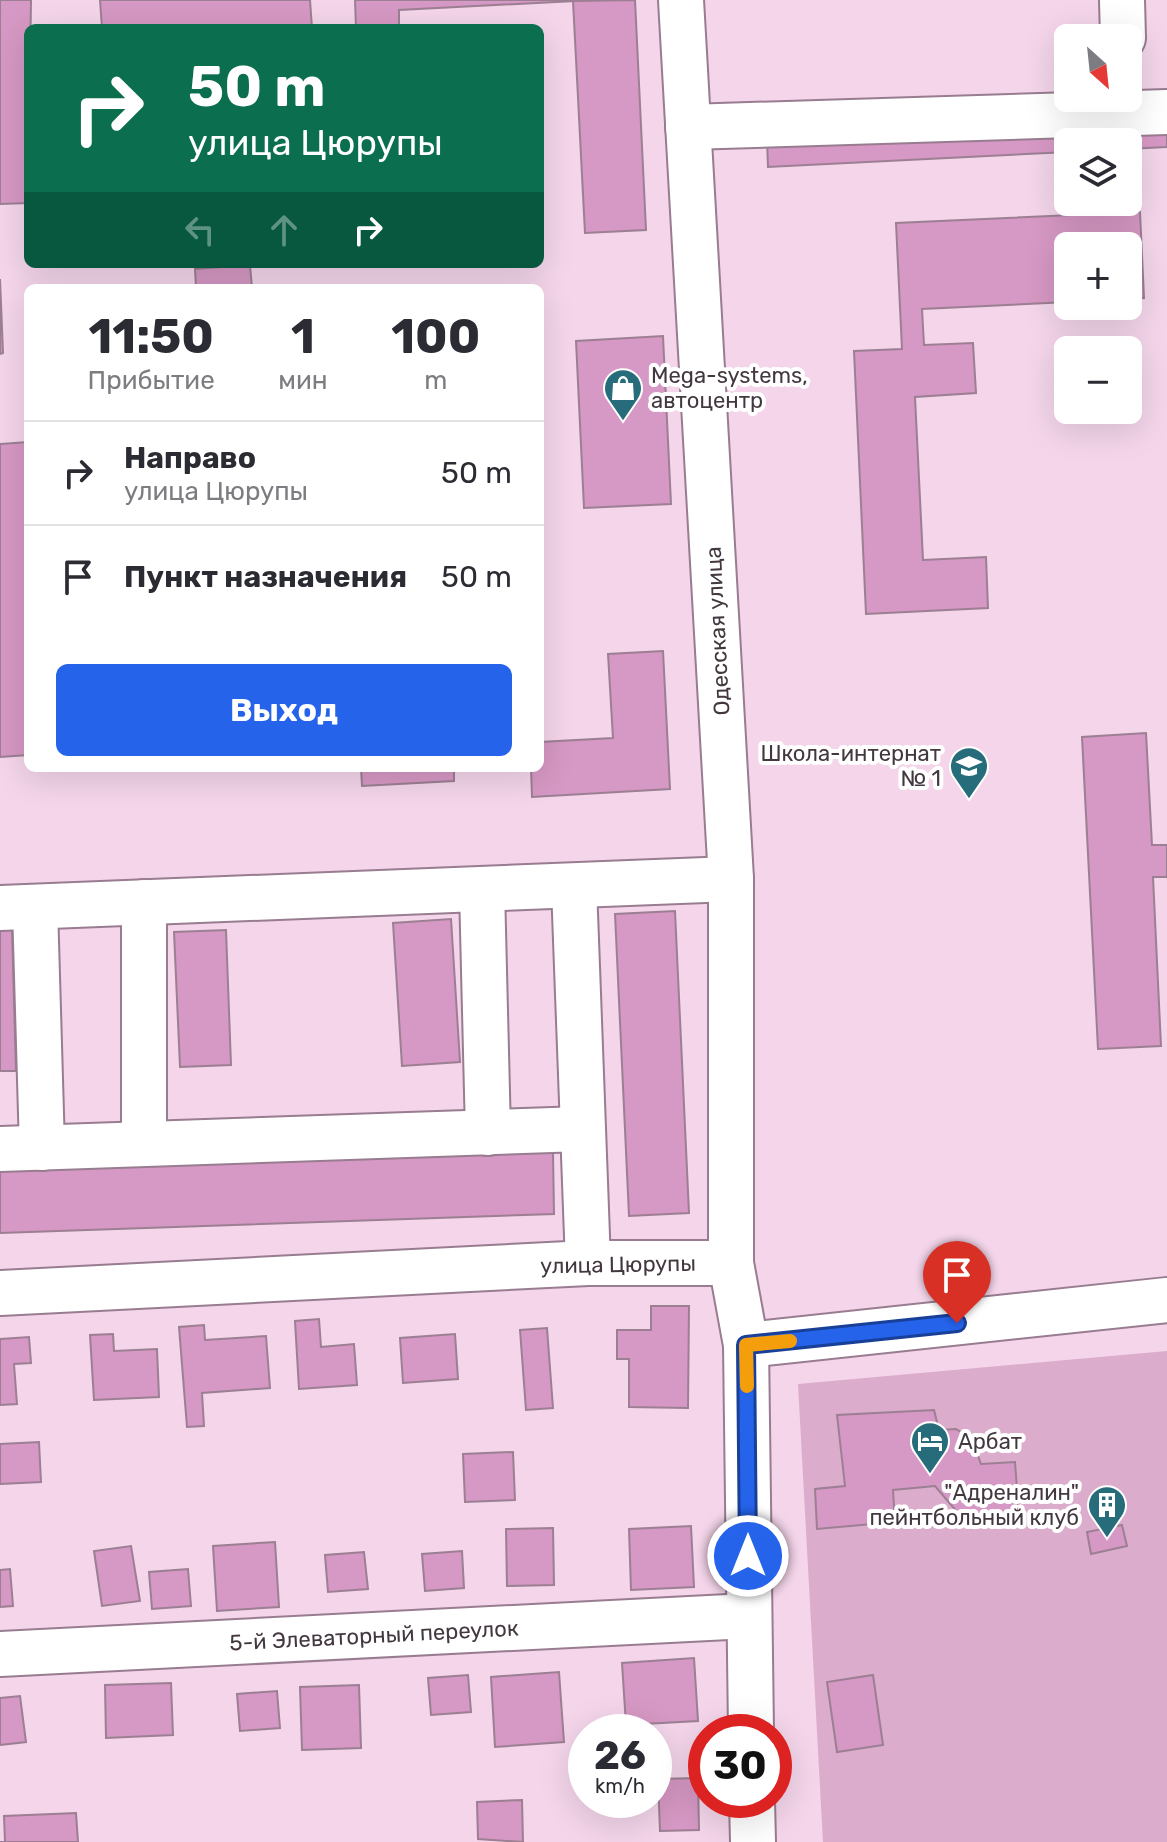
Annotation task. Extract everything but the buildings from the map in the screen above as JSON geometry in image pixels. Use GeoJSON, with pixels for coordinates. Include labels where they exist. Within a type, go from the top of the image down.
{"type":"FeatureCollection","features":[{"type":"Feature","properties":{"kind":"street","name":"Одесская улица"},"geometry":{"type":"LineString","coordinates":[[681,0],[731,879],[731,1263]]}},
{"type":"Feature","properties":{"kind":"street"},"geometry":{"type":"LineString","coordinates":[[1122,0],[1123,24]]}},
{"type":"Feature","properties":{"kind":"street"},"geometry":{"type":"LineString","coordinates":[[688,127],[1054,111]]}},
{"type":"Feature","properties":{"kind":"street"},"geometry":{"type":"LineString","coordinates":[[582,1129],[21,1148],[18,907],[731,879]]}},
{"type":"Feature","properties":{"kind":"street"},"geometry":{"type":"LineString","coordinates":[[574,886],[588,1263]]}},
{"type":"Feature","properties":{"kind":"street"},"geometry":{"type":"LineString","coordinates":[[482,889],[488,1133]]}},
{"type":"Feature","properties":{"kind":"street"},"geometry":{"type":"LineString","coordinates":[[144,902],[144,1144]]}},
{"type":"Feature","properties":{"kind":"street","name":"улица Цюрупы"},"geometry":{"type":"LineString","coordinates":[[0,1293],[588,1263],[731,1263]]}},
{"type":"Feature","properties":{"kind":"street"},"geometry":{"type":"LineString","coordinates":[[731,1263],[746,1345],[751,1714]]}},
{"type":"Feature","properties":{"kind":"street"},"geometry":{"type":"LineString","coordinates":[[746,1345],[1167,1300]]}},
{"type":"Feature","properties":{"kind":"street","name":"5-й Элеваторный переулок"},"geometry":{"type":"LineString","coordinates":[[0,1654],[748,1616]]}},
{"type":"Feature","properties":{"kind":"street"},"geometry":{"type":"LineString","coordinates":[[752,1818],[753,1842]]}},
{"type":"Feature","properties":{"kind":"shaded area"},"geometry":{"type":"Polygon","coordinates":[[[1167,1351],[1167,1842],[823,1842],[798,1384],[1167,1351]]]}},
{"type":"Feature","properties":{"kind":"slow traffic"},"geometry":{"type":"LineString","coordinates":[[747,1386],[746,1345],[790,1341]]}},
{"type":"Feature","properties":{"kind":"place","name":"Mega-systems, автоцентр"},"geometry":{"type":"Point","coordinates":[623,422]}},
{"type":"Feature","properties":{"kind":"place","name":"Школа-интернат № 1"},"geometry":{"type":"Point","coordinates":[969,800]}},
{"type":"Feature","properties":{"kind":"place","name":"Арбат"},"geometry":{"type":"Point","coordinates":[930,1475]}},
{"type":"Feature","properties":{"kind":"place","name":"\"Адреналин\" пейнтбольный клуб"},"geometry":{"type":"Point","coordinates":[1107,1539]}},
{"type":"Feature","properties":{"kind":"route"},"geometry":{"type":"LineString","coordinates":[[748,1556],[746,1345],[957,1323]]}}]}
